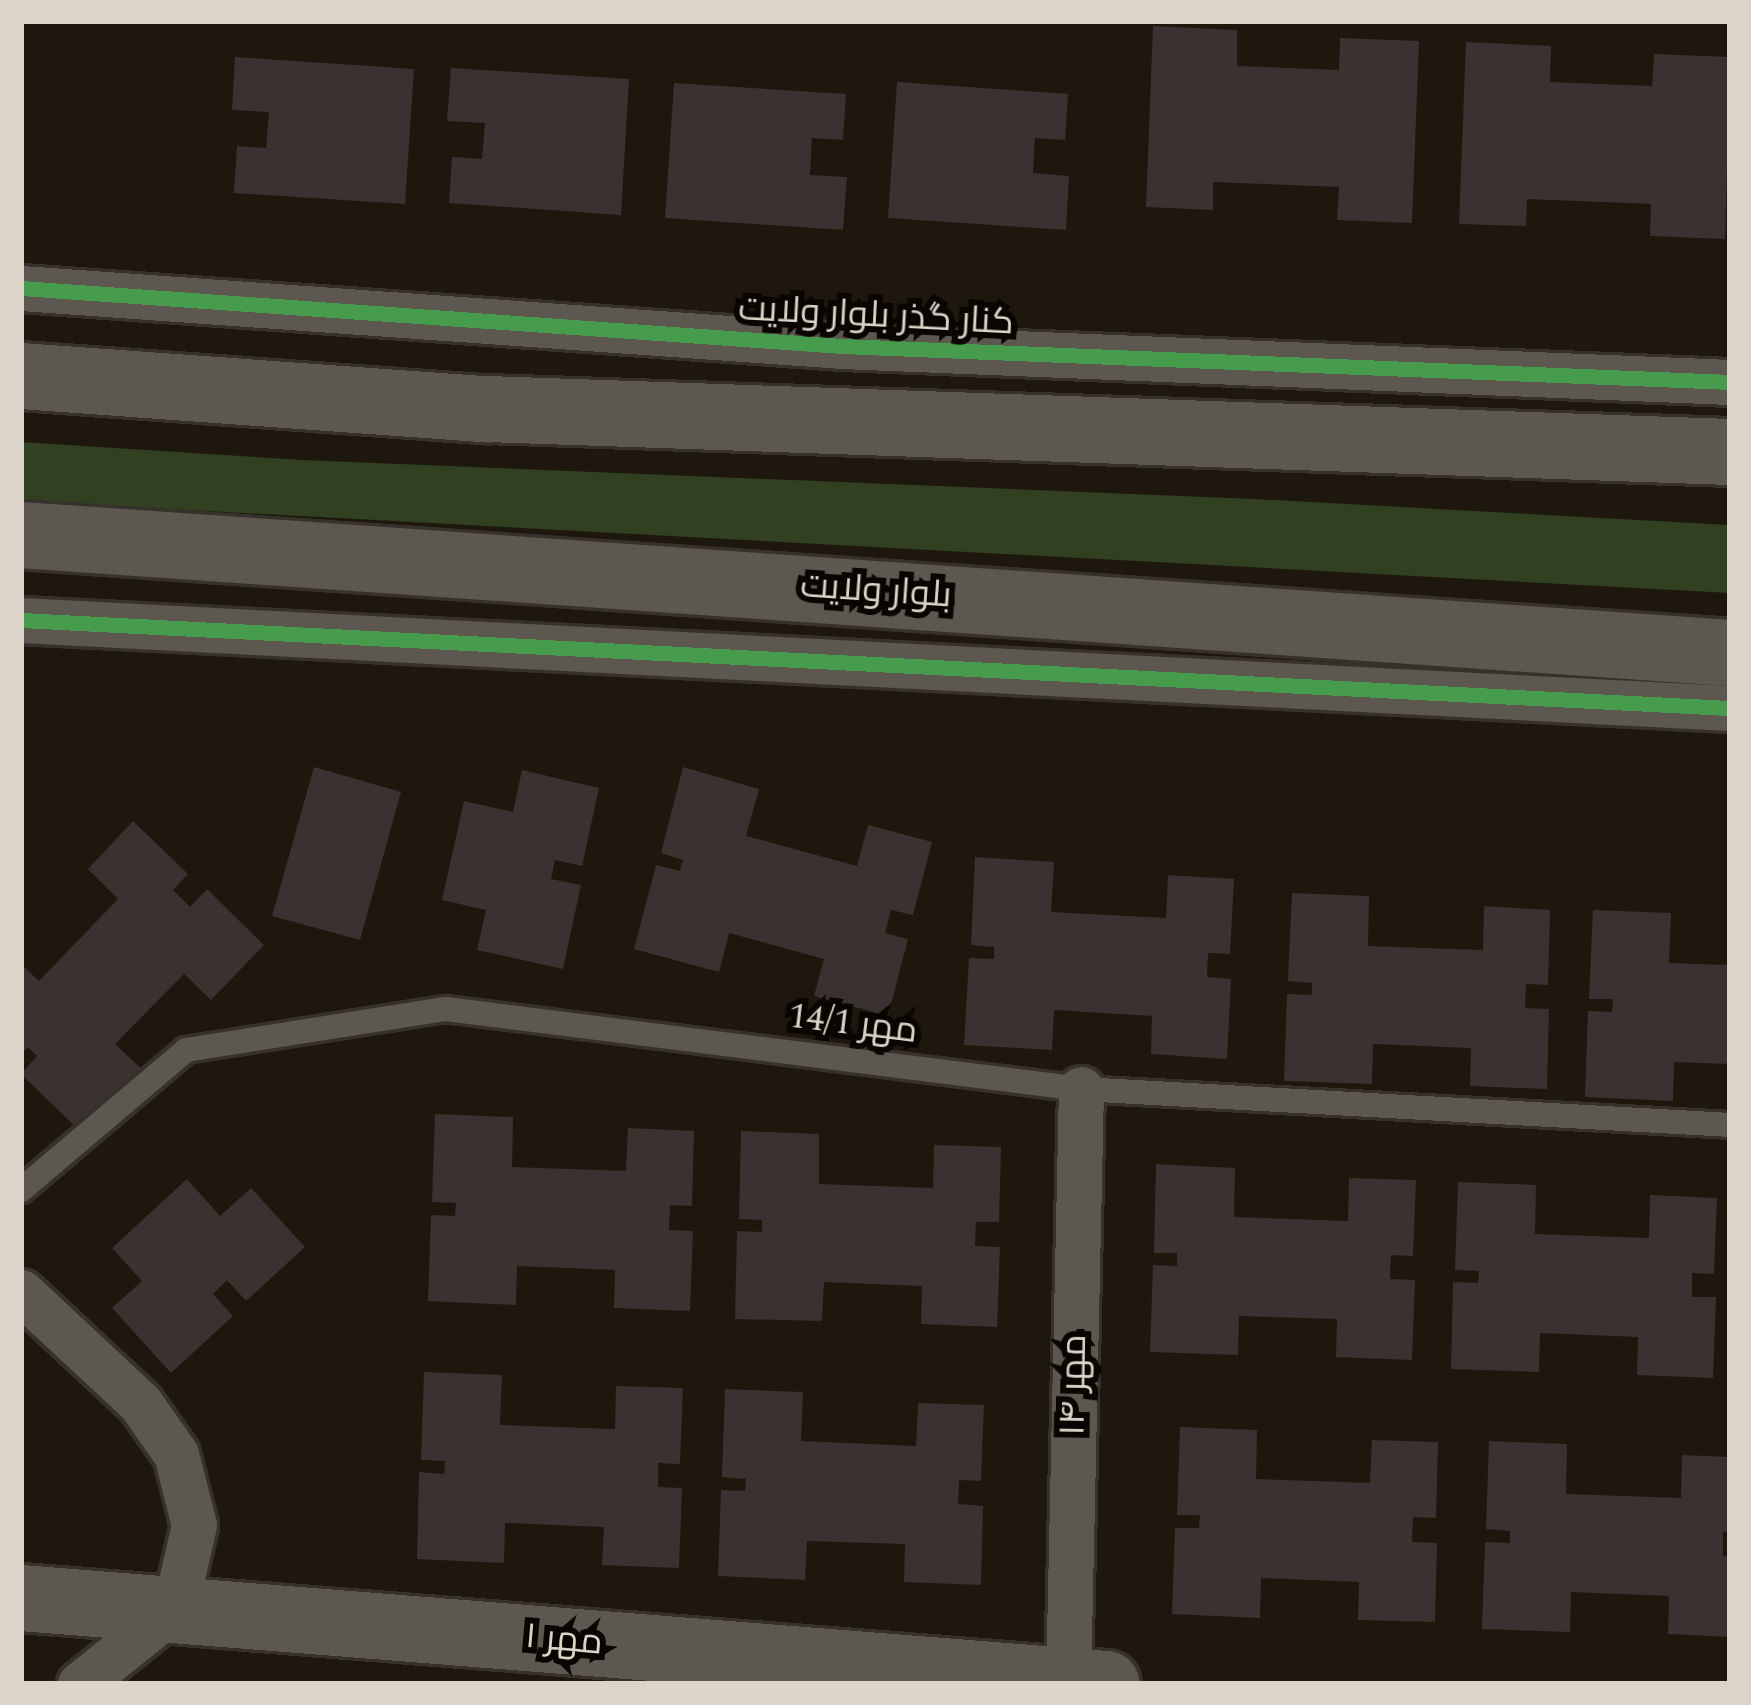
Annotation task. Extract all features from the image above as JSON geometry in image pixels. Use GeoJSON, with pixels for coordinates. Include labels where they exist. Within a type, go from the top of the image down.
{"type":"FeatureCollection","features":[{"type":"Feature","properties":{"kind":"main road"},"geometry":{"type":"LineString","coordinates":[[21,376],[487,409],[1730,452]]}},
{"type":"Feature","properties":{"kind":"main road","name":"بلوار ولایت"},"geometry":{"type":"LineString","coordinates":[[21,536],[1730,653]]}},
{"type":"Feature","properties":{"kind":"main road","name":"مهر ۱"},"geometry":{"type":"LineString","coordinates":[[21,1598],[1081,1683]]}},
{"type":"Feature","properties":{"kind":"street","name":"کنار گذر بلوار ولایت"},"geometry":{"type":"LineString","coordinates":[[21,287],[842,346],[1730,382]]}},
{"type":"Feature","properties":{"kind":"street"},"geometry":{"type":"LineString","coordinates":[[21,620],[1730,708]]}},
{"type":"Feature","properties":{"kind":"street","name":"مهر ۱۴"},"geometry":{"type":"LineString","coordinates":[[1081,1089],[1081,1683]]}},
{"type":"Feature","properties":{"kind":"street"},"geometry":{"type":"LineString","coordinates":[[21,1292],[140,1403],[176,1454],[194,1525],[176,1608],[80,1684]]}},
{"type":"Feature","properties":{"kind":"lane","name":"مهر 14/1"},"geometry":{"type":"LineString","coordinates":[[21,1190],[186,1050],[446,1009],[1081,1089],[1730,1125]]}},
{"type":"Feature","properties":{"kind":"green space"},"geometry":{"type":"Polygon","coordinates":[[[21,442],[302,460],[1254,499],[1730,525],[1730,593],[21,501],[21,442]]]}},
{"type":"Feature","properties":{"kind":"building"},"geometry":{"type":"Polygon","coordinates":[[[1153,26],[1237,30],[1237,66],[1339,70],[1340,38],[1419,41],[1412,223],[1337,220],[1339,187],[1213,182],[1213,210],[1146,207],[1153,26]]]}},
{"type":"Feature","properties":{"kind":"building"},"geometry":{"type":"Polygon","coordinates":[[[1466,42],[1551,46],[1550,82],[1652,86],[1654,54],[1730,57],[1725,239],[1650,236],[1651,204],[1527,199],[1526,226],[1459,224],[1466,42]]]}},
{"type":"Feature","properties":{"kind":"building"},"geometry":{"type":"Polygon","coordinates":[[[235,57],[414,69],[405,204],[234,193],[237,146],[266,148],[269,112],[232,110],[235,57]]]}},
{"type":"Feature","properties":{"kind":"building"},"geometry":{"type":"Polygon","coordinates":[[[451,68],[629,79],[621,215],[449,203],[452,157],[482,159],[485,123],[447,121],[451,68]]]}},
{"type":"Feature","properties":{"kind":"building"},"geometry":{"type":"Polygon","coordinates":[[[897,82],[1068,94],[1065,140],[1035,138],[1033,173],[1069,176],[1066,230],[888,218],[897,82]]]}},
{"type":"Feature","properties":{"kind":"building"},"geometry":{"type":"Polygon","coordinates":[[[674,83],[846,94],[843,140],[812,138],[810,175],[847,177],[843,230],[665,218],[674,83]]]}},
{"type":"Feature","properties":{"kind":"building"},"geometry":{"type":"Polygon","coordinates":[[[314,767],[401,792],[360,940],[272,916],[314,767]]]}},
{"type":"Feature","properties":{"kind":"building"},"geometry":{"type":"Polygon","coordinates":[[[683,767],[759,789],[746,836],[857,866],[868,825],[932,842],[913,915],[891,910],[885,933],[908,939],[888,1016],[814,996],[824,959],[729,933],[719,972],[634,949],[656,865],[680,871],[683,860],[661,853],[683,767]]]}},
{"type":"Feature","properties":{"kind":"building"},"geometry":{"type":"Polygon","coordinates":[[[522,770],[599,788],[582,866],[555,860],[551,879],[581,885],[563,969],[477,950],[486,910],[442,900],[464,801],[513,812],[522,770]]]}},
{"type":"Feature","properties":{"kind":"building"},"geometry":{"type":"Polygon","coordinates":[[[133,821],[188,874],[173,890],[190,907],[207,889],[264,945],[211,1000],[184,974],[115,1044],[144,1071],[83,1134],[21,1074],[37,1056],[28,1047],[21,1054],[21,964],[39,981],[118,899],[88,869],[133,821]]]}},
{"type":"Feature","properties":{"kind":"building"},"geometry":{"type":"Polygon","coordinates":[[[975,857],[1054,862],[1051,912],[1166,918],[1168,875],[1234,879],[1230,954],[1208,953],[1207,977],[1231,979],[1227,1059],[1151,1054],[1152,1016],[1054,1010],[1052,1050],[964,1045],[969,958],[994,959],[994,947],[971,945],[975,857]]]}},
{"type":"Feature","properties":{"kind":"building"},"geometry":{"type":"Polygon","coordinates":[[[1292,893],[1369,896],[1368,946],[1483,950],[1484,906],[1550,910],[1548,985],[1526,984],[1525,1008],[1549,1009],[1547,1089],[1470,1086],[1471,1048],[1373,1044],[1372,1084],[1284,1081],[1287,994],[1312,995],[1312,983],[1288,981],[1292,893]]]}},
{"type":"Feature","properties":{"kind":"building"},"geometry":{"type":"Polygon","coordinates":[[[1593,910],[1671,913],[1669,963],[1730,965],[1730,1064],[1674,1062],[1673,1101],[1585,1097],[1588,1011],[1612,1012],[1613,999],[1589,999],[1593,910]]]}},
{"type":"Feature","properties":{"kind":"building"},"geometry":{"type":"Polygon","coordinates":[[[435,1114],[513,1117],[512,1167],[626,1171],[628,1128],[694,1131],[692,1206],[670,1205],[669,1230],[693,1231],[690,1311],[614,1308],[615,1270],[517,1266],[516,1305],[428,1301],[431,1215],[455,1216],[456,1203],[432,1202],[435,1114]]]}},
{"type":"Feature","properties":{"kind":"building"},"geometry":{"type":"Polygon","coordinates":[[[741,1131],[819,1134],[819,1184],[933,1188],[934,1145],[1001,1147],[999,1222],[976,1222],[975,1246],[1000,1247],[997,1327],[921,1324],[922,1286],[824,1282],[822,1321],[735,1319],[737,1231],[762,1232],[762,1220],[739,1219],[741,1131]]]}},
{"type":"Feature","properties":{"kind":"building"},"geometry":{"type":"Polygon","coordinates":[[[1156,1164],[1235,1168],[1234,1217],[1348,1221],[1349,1178],[1416,1180],[1413,1256],[1391,1255],[1390,1279],[1415,1280],[1412,1360],[1336,1357],[1337,1319],[1239,1316],[1238,1355],[1150,1352],[1153,1265],[1177,1266],[1177,1253],[1154,1253],[1156,1164]]]}},
{"type":"Feature","properties":{"kind":"building"},"geometry":{"type":"Polygon","coordinates":[[[187,1179],[220,1216],[251,1188],[305,1247],[246,1301],[227,1280],[213,1294],[233,1316],[171,1373],[112,1308],[142,1281],[112,1248],[187,1179]]]}},
{"type":"Feature","properties":{"kind":"building"},"geometry":{"type":"Polygon","coordinates":[[[1458,1182],[1536,1185],[1535,1234],[1649,1238],[1650,1195],[1717,1198],[1714,1274],[1692,1273],[1692,1297],[1716,1297],[1713,1378],[1637,1375],[1638,1337],[1540,1333],[1539,1372],[1451,1369],[1453,1282],[1478,1283],[1479,1271],[1455,1270],[1458,1182]]]}},
{"type":"Feature","properties":{"kind":"building"},"geometry":{"type":"Polygon","coordinates":[[[424,1372],[502,1375],[500,1425],[615,1429],[616,1386],[683,1388],[680,1464],[658,1463],[658,1487],[682,1488],[679,1568],[602,1565],[604,1527],[505,1523],[504,1563],[417,1559],[419,1472],[444,1474],[445,1461],[421,1460],[424,1372]]]}},
{"type":"Feature","properties":{"kind":"building"},"geometry":{"type":"Polygon","coordinates":[[[725,1389],[803,1392],[801,1441],[916,1446],[918,1403],[984,1405],[981,1481],[959,1480],[958,1504],[983,1506],[981,1585],[904,1582],[905,1544],[807,1541],[805,1580],[718,1576],[721,1490],[745,1491],[746,1479],[722,1477],[725,1389]]]}},
{"type":"Feature","properties":{"kind":"building"},"geometry":{"type":"Polygon","coordinates":[[[1180,1427],[1257,1430],[1256,1479],[1370,1483],[1372,1440],[1438,1442],[1436,1518],[1413,1517],[1412,1542],[1437,1543],[1435,1622],[1358,1620],[1359,1582],[1261,1578],[1260,1618],[1172,1614],[1175,1528],[1199,1528],[1200,1515],[1177,1515],[1180,1427]]]}},
{"type":"Feature","properties":{"kind":"building"},"geometry":{"type":"Polygon","coordinates":[[[1489,1441],[1567,1444],[1566,1494],[1681,1498],[1682,1455],[1730,1457],[1730,1532],[1723,1532],[1723,1556],[1730,1557],[1730,1637],[1668,1634],[1669,1596],[1571,1592],[1570,1632],[1482,1629],[1485,1542],[1510,1543],[1510,1531],[1486,1529],[1489,1441]]]}},
{"type":"Feature","properties":{"kind":"cycle path"},"geometry":{"type":"LineString","coordinates":[[21,288],[842,346],[1730,382]]}},
{"type":"Feature","properties":{"kind":"cycle path"},"geometry":{"type":"LineString","coordinates":[[21,620],[1730,708]]}}]}
